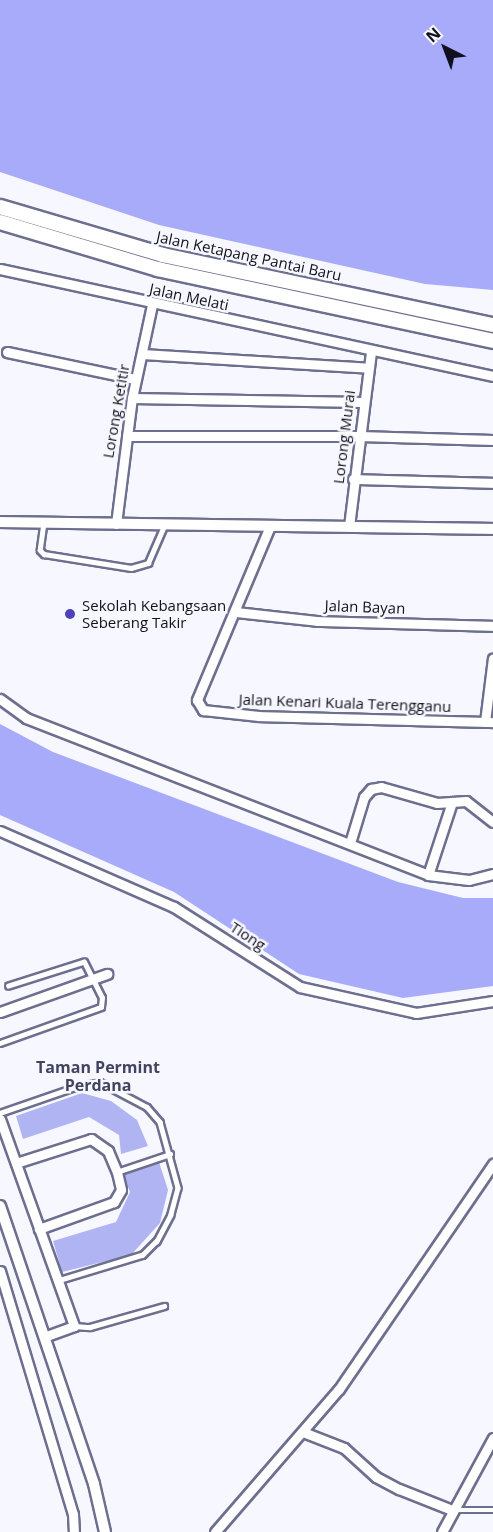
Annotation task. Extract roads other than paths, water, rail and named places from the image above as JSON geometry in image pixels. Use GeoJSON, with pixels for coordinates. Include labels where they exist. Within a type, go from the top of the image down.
{"type":"FeatureCollection","features":[{"type":"Feature","properties":{"kind":"main road","name":"Jalan Ketapang Pantai Baru"},"geometry":{"type":"LineString","coordinates":[[0,207],[163,255],[493,326]]}},
{"type":"Feature","properties":{"kind":"main road","name":"Jalan Ketapang Pantai Baru"},"geometry":{"type":"LineString","coordinates":[[0,222],[158,269],[493,340]]}},
{"type":"Feature","properties":{"kind":"street","name":"Jalan Melati"},"geometry":{"type":"LineString","coordinates":[[0,269],[372,352],[493,376]]}},
{"type":"Feature","properties":{"kind":"street","name":"Lorong Ketitir"},"geometry":{"type":"LineString","coordinates":[[116,524],[135,379],[152,304]]}},
{"type":"Feature","properties":{"kind":"street"},"geometry":{"type":"LineString","coordinates":[[7,352],[135,379]]}},
{"type":"Feature","properties":{"kind":"street","name":"Lorong Murai"},"geometry":{"type":"LineString","coordinates":[[349,525],[363,402],[372,352]]}},
{"type":"Feature","properties":{"kind":"street"},"geometry":{"type":"LineString","coordinates":[[142,354],[369,368]]}},
{"type":"Feature","properties":{"kind":"street"},"geometry":{"type":"LineString","coordinates":[[132,398],[363,402]]}},
{"type":"Feature","properties":{"kind":"street"},"geometry":{"type":"LineString","coordinates":[[127,436],[359,435],[493,440]]}},
{"type":"Feature","properties":{"kind":"street"},"geometry":{"type":"LineString","coordinates":[[353,479],[493,483]]}},
{"type":"Feature","properties":{"kind":"street"},"geometry":{"type":"LineString","coordinates":[[0,522],[164,526],[349,525],[493,529]]}},
{"type":"Feature","properties":{"kind":"street"},"geometry":{"type":"LineString","coordinates":[[236,612],[270,526]]}},
{"type":"Feature","properties":{"kind":"street","name":"Jalan Bayan"},"geometry":{"type":"LineString","coordinates":[[236,612],[317,621],[493,626]]}},
{"type":"Feature","properties":{"kind":"street","name":"Jalan Kenari Kuala Terengganu"},"geometry":{"type":"LineString","coordinates":[[236,612],[197,700],[199,705],[216,714],[489,722]]}},
{"type":"Feature","properties":{"kind":"street"},"geometry":{"type":"LineString","coordinates":[[489,722],[493,658]]}},
{"type":"Feature","properties":{"kind":"street"},"geometry":{"type":"LineString","coordinates":[[0,699],[26,718],[428,875],[469,880],[493,874]]}},
{"type":"Feature","properties":{"kind":"street"},"geometry":{"type":"LineString","coordinates":[[350,843],[364,797],[371,789],[381,787],[437,803],[476,805],[493,822]]}},
{"type":"Feature","properties":{"kind":"street"},"geometry":{"type":"LineString","coordinates":[[428,875],[452,802]]}},
{"type":"Feature","properties":{"kind":"street","name":"Tiong"},"geometry":{"type":"LineString","coordinates":[[0,831],[174,907],[300,987],[416,1013],[493,1001]]}},
{"type":"Feature","properties":{"kind":"street"},"geometry":{"type":"LineString","coordinates":[[0,1012],[108,974]]}},
{"type":"Feature","properties":{"kind":"street"},"geometry":{"type":"LineString","coordinates":[[0,1119],[74,1326],[46,1336]]}},
{"type":"Feature","properties":{"kind":"street"},"geometry":{"type":"LineString","coordinates":[[16,1162],[92,1139],[108,1152],[117,1172],[121,1190],[114,1202],[39,1229]]}},
{"type":"Feature","properties":{"kind":"street"},"geometry":{"type":"LineString","coordinates":[[215,1532],[339,1389],[493,1164]]}},
{"type":"Feature","properties":{"kind":"street"},"geometry":{"type":"LineString","coordinates":[[0,1206],[46,1336],[94,1484],[105,1532]]}},
{"type":"Feature","properties":{"kind":"street"},"geometry":{"type":"LineString","coordinates":[[0,1271],[73,1514],[74,1532]]}},
{"type":"Feature","properties":{"kind":"street"},"geometry":{"type":"LineString","coordinates":[[303,1432],[344,1448],[376,1477],[399,1490],[452,1510]]}},
{"type":"Feature","properties":{"kind":"street"},"geometry":{"type":"LineString","coordinates":[[442,1532],[493,1438]]}},
{"type":"Feature","properties":{"kind":"lane"},"geometry":{"type":"LineString","coordinates":[[44,523],[40,550],[44,554],[131,568],[148,563],[164,526]]}},
{"type":"Feature","properties":{"kind":"lane"},"geometry":{"type":"LineString","coordinates":[[0,1043],[96,1012],[102,998],[90,980],[84,962],[9,986]]}},
{"type":"Feature","properties":{"kind":"lane"},"geometry":{"type":"LineString","coordinates":[[0,1113],[78,1086],[100,1082],[156,1113],[170,1154],[178,1188],[157,1241],[143,1255],[58,1281]]}},
{"type":"Feature","properties":{"kind":"lane"},"geometry":{"type":"LineString","coordinates":[[117,1172],[170,1154]]}},
{"type":"Feature","properties":{"kind":"lane"},"geometry":{"type":"LineString","coordinates":[[74,1326],[90,1327],[164,1306]]}},
{"type":"Feature","properties":{"kind":"lane"},"geometry":{"type":"LineString","coordinates":[[452,1510],[493,1510]]}},
{"type":"Feature","properties":{"kind":"water"},"geometry":{"type":"Polygon","coordinates":[[[0,0],[493,0],[493,290],[425,284],[159,225],[0,172],[0,0]]]}},
{"type":"Feature","properties":{"kind":"water"},"geometry":{"type":"Polygon","coordinates":[[[0,724],[53,752],[398,882],[463,898],[493,898],[493,986],[403,998],[299,974],[174,892],[0,815],[0,724]]]}},
{"type":"Feature","properties":{"kind":"place","name":"Sekolah Kebangsaan Seberang Takir"},"geometry":{"type":"Point","coordinates":[70,614]}},
{"type":"Feature","properties":{"kind":"district","name":"Taman Permint Perdana"},"geometry":{"type":"Point","coordinates":[98,1076]}}]}
